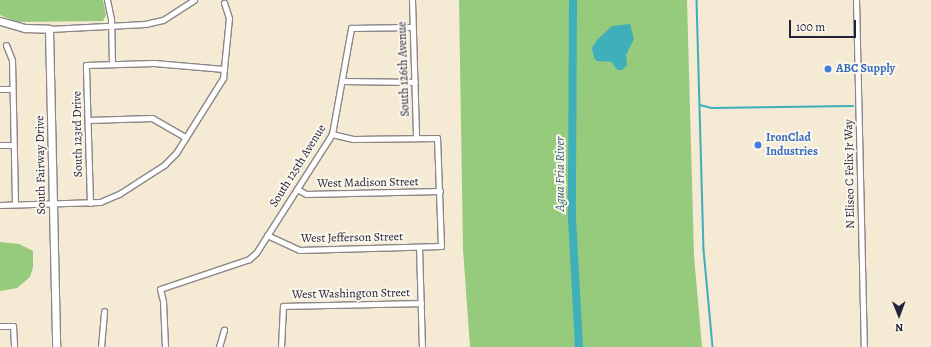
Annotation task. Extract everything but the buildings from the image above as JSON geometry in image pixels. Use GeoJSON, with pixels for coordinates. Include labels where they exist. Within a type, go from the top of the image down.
{"type":"FeatureCollection","features":[{"type":"Feature","properties":{"kind":"street"},"geometry":{"type":"LineString","coordinates":[[107,0],[111,27],[112,64],[154,63],[224,69]]}},
{"type":"Feature","properties":{"kind":"street"},"geometry":{"type":"LineString","coordinates":[[0,21],[26,28],[49,29],[111,27],[145,24],[163,20],[194,0]]}},
{"type":"Feature","properties":{"kind":"street","name":"South 126th Avenue"},"geometry":{"type":"LineString","coordinates":[[412,0],[416,137]]}},
{"type":"Feature","properties":{"kind":"street","name":"N Eliseo C Felix Jr Way"},"geometry":{"type":"LineString","coordinates":[[856,0],[864,347]]}},
{"type":"Feature","properties":{"kind":"street"},"geometry":{"type":"LineString","coordinates":[[0,204],[90,203],[109,199],[164,165],[186,138],[223,78],[229,18],[224,3]]}},
{"type":"Feature","properties":{"kind":"street","name":"South 125th Avenue"},"geometry":{"type":"LineString","coordinates":[[165,347],[163,301],[160,289],[249,258],[256,253],[332,134],[344,81],[351,28],[412,27]]}},
{"type":"Feature","properties":{"kind":"street","name":"South Fairway Drive"},"geometry":{"type":"LineString","coordinates":[[49,29],[56,347]]}},
{"type":"Feature","properties":{"kind":"street"},"geometry":{"type":"LineString","coordinates":[[6,45],[12,60],[15,204]]}},
{"type":"Feature","properties":{"kind":"street","name":"South 123rd Drive"},"geometry":{"type":"LineString","coordinates":[[90,203],[86,65],[112,64]]}},
{"type":"Feature","properties":{"kind":"street"},"geometry":{"type":"LineString","coordinates":[[344,81],[415,82]]}},
{"type":"Feature","properties":{"kind":"street"},"geometry":{"type":"LineString","coordinates":[[0,90],[12,89]]}},
{"type":"Feature","properties":{"kind":"street"},"geometry":{"type":"LineString","coordinates":[[88,120],[152,118],[186,138]]}},
{"type":"Feature","properties":{"kind":"street"},"geometry":{"type":"LineString","coordinates":[[332,134],[353,139],[416,137],[437,138],[440,191]]}},
{"type":"Feature","properties":{"kind":"street"},"geometry":{"type":"LineString","coordinates":[[0,145],[13,145]]}},
{"type":"Feature","properties":{"kind":"street","name":"West Madison Street"},"geometry":{"type":"LineString","coordinates":[[297,189],[306,194],[440,191]]}},
{"type":"Feature","properties":{"kind":"street","name":"West Jefferson Street"},"geometry":{"type":"LineString","coordinates":[[267,235],[299,250],[441,246],[440,191]]}},
{"type":"Feature","properties":{"kind":"street"},"geometry":{"type":"LineString","coordinates":[[419,247],[422,347]]}},
{"type":"Feature","properties":{"kind":"street","name":"West Washington Street"},"geometry":{"type":"LineString","coordinates":[[281,347],[283,306],[420,303]]}},
{"type":"Feature","properties":{"kind":"street"},"geometry":{"type":"LineString","coordinates":[[101,347],[104,311]]}},
{"type":"Feature","properties":{"kind":"street"},"geometry":{"type":"LineString","coordinates":[[0,326],[13,326],[14,347]]}},
{"type":"Feature","properties":{"kind":"street"},"geometry":{"type":"LineString","coordinates":[[220,347],[224,330]]}},
{"type":"Feature","properties":{"kind":"green space"},"geometry":{"type":"Polygon","coordinates":[[[0,0],[103,0],[106,15],[103,21],[17,22],[0,15],[0,0]]]}},
{"type":"Feature","properties":{"kind":"green space"},"geometry":{"type":"Polygon","coordinates":[[[459,0],[687,0],[694,256],[702,347],[470,347],[463,249],[459,0]]]}},
{"type":"Feature","properties":{"kind":"green space"},"geometry":{"type":"Polygon","coordinates":[[[0,242],[19,244],[33,251],[33,267],[30,277],[17,288],[0,291],[0,242]]]}},
{"type":"Feature","properties":{"kind":"water"},"geometry":{"type":"Polygon","coordinates":[[[630,24],[634,39],[626,55],[627,65],[622,70],[617,70],[612,62],[597,61],[594,58],[592,48],[597,40],[612,26],[630,24]]]}},
{"type":"Feature","properties":{"kind":"waterway","name":"Agua Fria River"},"geometry":{"type":"LineString","coordinates":[[573,0],[572,218],[579,347]]}},
{"type":"Feature","properties":{"kind":"waterway"},"geometry":{"type":"LineString","coordinates":[[697,0],[704,250],[713,347]]}},
{"type":"Feature","properties":{"kind":"waterway"},"geometry":{"type":"LineString","coordinates":[[700,105],[712,108],[853,106]]}},
{"type":"Feature","properties":{"kind":"place","name":"ABC Supply"},"geometry":{"type":"Point","coordinates":[828,69]}},
{"type":"Feature","properties":{"kind":"place","name":"IronClad Industries"},"geometry":{"type":"Point","coordinates":[758,145]}}]}
